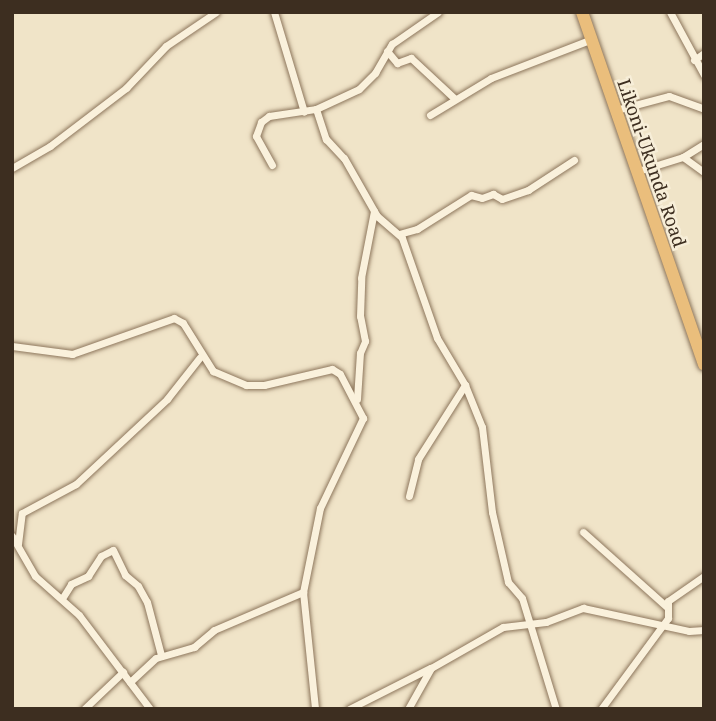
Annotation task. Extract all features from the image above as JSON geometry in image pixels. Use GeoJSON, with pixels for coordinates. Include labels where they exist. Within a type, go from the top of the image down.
{"type":"FeatureCollection","features":[{"type":"Feature","properties":{"kind":"highway","name":"Likoni-Ukunda Road"},"geometry":{"type":"LineString","coordinates":[[582,12],[704,365]]}},
{"type":"Feature","properties":{"kind":"street"},"geometry":{"type":"LineString","coordinates":[[12,168],[50,146],[126,88],[166,46],[216,12]]}},
{"type":"Feature","properties":{"kind":"street"},"geometry":{"type":"LineString","coordinates":[[274,12],[304,112]]}},
{"type":"Feature","properties":{"kind":"street"},"geometry":{"type":"LineString","coordinates":[[272,165],[259,145],[256,127],[269,116],[316,109],[365,85],[387,51],[438,12]]}},
{"type":"Feature","properties":{"kind":"street"},"geometry":{"type":"LineString","coordinates":[[670,12],[704,75]]}},
{"type":"Feature","properties":{"kind":"street"},"geometry":{"type":"LineString","coordinates":[[430,114],[534,58],[592,39]]}},
{"type":"Feature","properties":{"kind":"street"},"geometry":{"type":"LineString","coordinates":[[387,51],[397,63],[411,58],[455,99]]}},
{"type":"Feature","properties":{"kind":"street"},"geometry":{"type":"LineString","coordinates":[[694,60],[704,53]]}},
{"type":"Feature","properties":{"kind":"street"},"geometry":{"type":"LineString","coordinates":[[615,110],[668,96],[704,108]]}},
{"type":"Feature","properties":{"kind":"street"},"geometry":{"type":"LineString","coordinates":[[316,109],[326,139],[344,158],[374,211],[399,234],[437,338],[465,384],[482,427],[492,512],[508,582],[521,596],[556,709]]}},
{"type":"Feature","properties":{"kind":"street"},"geometry":{"type":"LineString","coordinates":[[638,171],[683,156],[704,144]]}},
{"type":"Feature","properties":{"kind":"street"},"geometry":{"type":"LineString","coordinates":[[683,156],[704,172]]}},
{"type":"Feature","properties":{"kind":"street"},"geometry":{"type":"LineString","coordinates":[[399,234],[417,229],[471,195],[482,198],[493,194],[500,200],[528,190],[574,160]]}},
{"type":"Feature","properties":{"kind":"street"},"geometry":{"type":"LineString","coordinates":[[356,400],[359,353],[365,341],[360,316],[361,278],[374,211]]}},
{"type":"Feature","properties":{"kind":"street"},"geometry":{"type":"LineString","coordinates":[[12,346],[65,355],[174,318],[183,323],[201,357],[213,371],[252,386],[334,369],[356,400],[363,418],[320,508],[303,592],[316,709]]}},
{"type":"Feature","properties":{"kind":"street"},"geometry":{"type":"LineString","coordinates":[[18,544],[22,513],[76,484],[167,399],[201,357]]}},
{"type":"Feature","properties":{"kind":"street"},"geometry":{"type":"LineString","coordinates":[[409,496],[418,459],[465,384]]}},
{"type":"Feature","properties":{"kind":"street"},"geometry":{"type":"LineString","coordinates":[[583,532],[667,607]]}},
{"type":"Feature","properties":{"kind":"street"},"geometry":{"type":"LineString","coordinates":[[12,536],[35,576],[63,597],[150,709]]}},
{"type":"Feature","properties":{"kind":"street"},"geometry":{"type":"LineString","coordinates":[[63,597],[71,584],[88,576],[101,556],[113,550],[125,575],[138,586],[147,603],[161,655]]}},
{"type":"Feature","properties":{"kind":"street"},"geometry":{"type":"LineString","coordinates":[[601,709],[634,670],[660,625],[668,618],[667,601],[704,576]]}},
{"type":"Feature","properties":{"kind":"street"},"geometry":{"type":"LineString","coordinates":[[130,682],[161,655],[194,647],[214,630],[303,592]]}},
{"type":"Feature","properties":{"kind":"street"},"geometry":{"type":"LineString","coordinates":[[349,709],[431,668],[494,631],[530,624],[583,608],[660,625],[704,630]]}},
{"type":"Feature","properties":{"kind":"street"},"geometry":{"type":"LineString","coordinates":[[408,709],[431,668]]}},
{"type":"Feature","properties":{"kind":"street"},"geometry":{"type":"LineString","coordinates":[[84,709],[123,672]]}}]}
